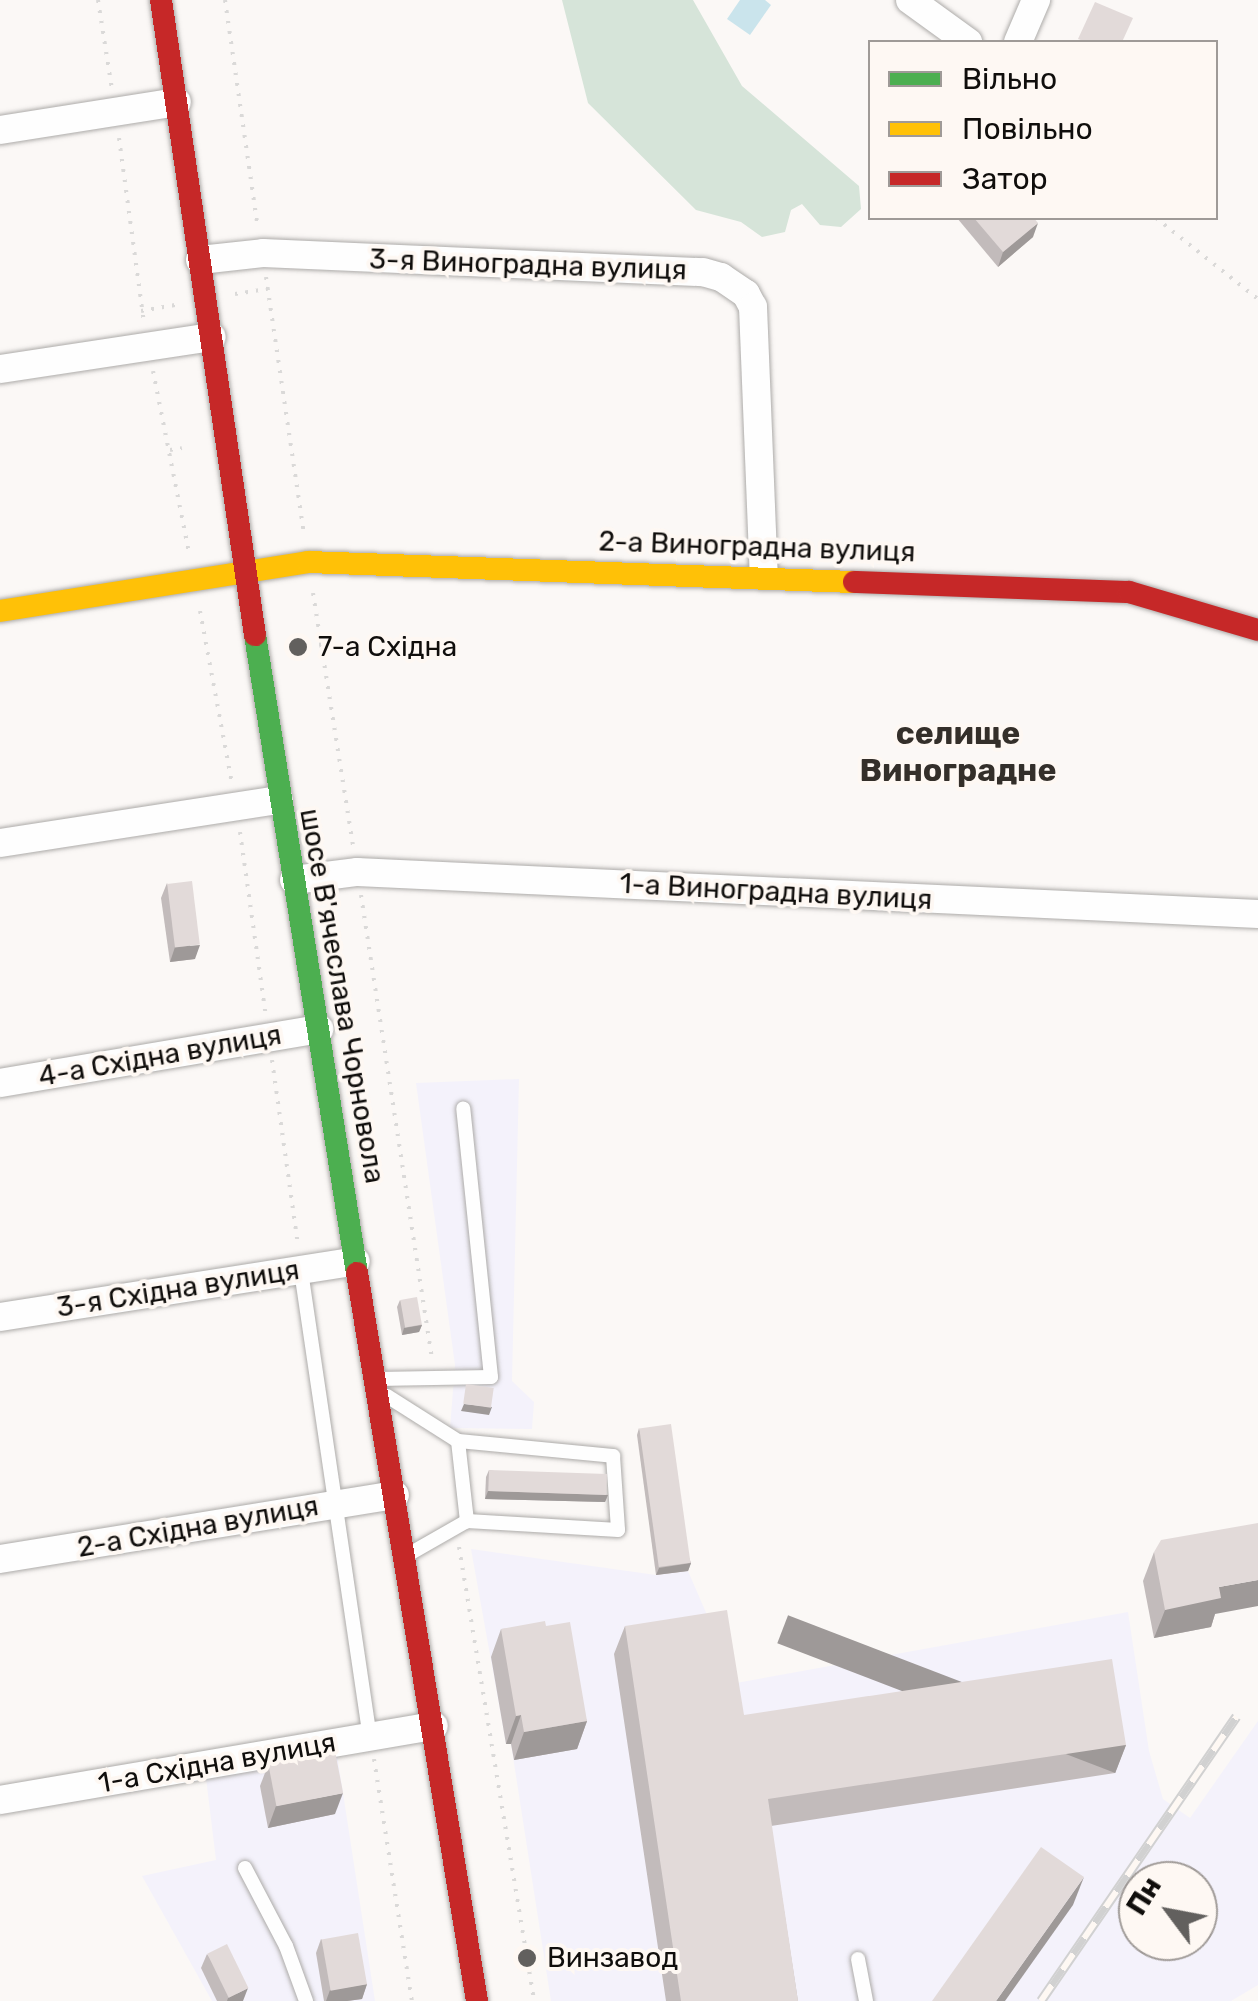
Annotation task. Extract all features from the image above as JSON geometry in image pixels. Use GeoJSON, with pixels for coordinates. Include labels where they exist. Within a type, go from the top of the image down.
{"type":"FeatureCollection","features":[{"type":"Feature","properties":{"kind":"main road","name":"шосе В'ячеслава Чорновола"},"geometry":{"type":"LineString","coordinates":[[161,0],[279,800],[477,2001]]}},
{"type":"Feature","properties":{"kind":"main road","name":"2-а Виноградна вулиця"},"geometry":{"type":"LineString","coordinates":[[0,611],[308,562],[1129,592],[1258,630]]}},
{"type":"Feature","properties":{"kind":"street"},"geometry":{"type":"LineString","coordinates":[[910,0],[965,40]]}},
{"type":"Feature","properties":{"kind":"street"},"geometry":{"type":"LineString","coordinates":[[1019,40],[1036,0]]}},
{"type":"Feature","properties":{"kind":"street"},"geometry":{"type":"LineString","coordinates":[[0,130],[176,102]]}},
{"type":"Feature","properties":{"kind":"street","name":"3-я Виноградна вулиця"},"geometry":{"type":"LineString","coordinates":[[200,260],[263,254],[703,272],[738,288],[753,307],[764,576]]}},
{"type":"Feature","properties":{"kind":"street"},"geometry":{"type":"LineString","coordinates":[[0,370],[212,338]]}},
{"type":"Feature","properties":{"kind":"street"},"geometry":{"type":"LineString","coordinates":[[0,843],[279,800]]}},
{"type":"Feature","properties":{"kind":"street","name":"1-а Виноградна вулиця"},"geometry":{"type":"LineString","coordinates":[[294,880],[357,872],[1258,914]]}},
{"type":"Feature","properties":{"kind":"street","name":"4-а Східна вулиця"},"geometry":{"type":"LineString","coordinates":[[0,1083],[319,1029]]}},
{"type":"Feature","properties":{"kind":"street","name":"3-я Східна вулиця"},"geometry":{"type":"LineString","coordinates":[[0,1317],[356,1262]]}},
{"type":"Feature","properties":{"kind":"street","name":"2-а Східна вулиця"},"geometry":{"type":"LineString","coordinates":[[0,1559],[395,1495]]}},
{"type":"Feature","properties":{"kind":"street","name":"1-а Східна вулиця"},"geometry":{"type":"LineString","coordinates":[[0,1800],[434,1726]]}},
{"type":"Feature","properties":{"kind":"lane"},"geometry":{"type":"LineString","coordinates":[[377,1385],[491,1376],[463,1108]]}},
{"type":"Feature","properties":{"kind":"lane"},"geometry":{"type":"LineString","coordinates":[[301,1271],[370,1736]]}},
{"type":"Feature","properties":{"kind":"lane"},"geometry":{"type":"LineString","coordinates":[[377,1385],[458,1441],[613,1456],[618,1530],[462,1523],[406,1556]]}},
{"type":"Feature","properties":{"kind":"lane"},"geometry":{"type":"LineString","coordinates":[[458,1441],[462,1523]]}},
{"type":"Feature","properties":{"kind":"lane"},"geometry":{"type":"LineString","coordinates":[[245,1868],[286,1946],[306,2001]]}},
{"type":"Feature","properties":{"kind":"lane"},"geometry":{"type":"LineString","coordinates":[[858,1960],[866,2001]]}},
{"type":"Feature","properties":{"kind":"path"},"geometry":{"type":"LineString","coordinates":[[98,0],[116,112]]}},
{"type":"Feature","properties":{"kind":"path"},"geometry":{"type":"LineString","coordinates":[[225,0],[434,1378]]}},
{"type":"Feature","properties":{"kind":"path"},"geometry":{"type":"LineString","coordinates":[[1159,220],[1257,294]]}},
{"type":"Feature","properties":{"kind":"path"},"geometry":{"type":"LineString","coordinates":[[230,295],[268,289]]}},
{"type":"Feature","properties":{"kind":"path"},"geometry":{"type":"LineString","coordinates":[[142,311],[184,303]]}},
{"type":"Feature","properties":{"kind":"path"},"geometry":{"type":"LineString","coordinates":[[170,450],[182,448]]}},
{"type":"Feature","properties":{"kind":"path"},"geometry":{"type":"LineString","coordinates":[[298,647],[322,644]]}},
{"type":"Feature","properties":{"kind":"path"},"geometry":{"type":"LineString","coordinates":[[269,1038],[301,1271]]}},
{"type":"Feature","properties":{"kind":"path"},"geometry":{"type":"LineString","coordinates":[[462,1523],[534,2001]]}},
{"type":"Feature","properties":{"kind":"path"},"geometry":{"type":"LineString","coordinates":[[370,1736],[412,2001]]}},
{"type":"Feature","properties":{"kind":"shaded area"},"geometry":{"type":"Polygon","coordinates":[[[562,0],[693,0],[742,86],[859,186],[861,209],[841,227],[820,225],[802,204],[791,210],[785,232],[762,237],[741,222],[696,210],[588,103],[562,0]]]}},
{"type":"Feature","properties":{"kind":"shaded area"},"geometry":{"type":"Polygon","coordinates":[[[519,1079],[512,1381],[534,1402],[532,1429],[450,1428],[455,1365],[416,1083],[519,1079]]]}},
{"type":"Feature","properties":{"kind":"shaded area"},"geometry":{"type":"Polygon","coordinates":[[[471,1549],[656,1575],[688,1571],[717,1638],[725,1685],[1128,1612],[1149,1751],[1163,1799],[1190,1818],[1258,1721],[1258,1985],[1231,2001],[551,2001],[511,1744],[506,1744],[471,1549]]]}},
{"type":"Feature","properties":{"kind":"shaded area"},"geometry":{"type":"Polygon","coordinates":[[[337,1754],[375,2001],[212,2001],[142,1876],[216,1860],[206,1778],[337,1754]]]}},
{"type":"Feature","properties":{"kind":"water"},"geometry":{"type":"Polygon","coordinates":[[[740,0],[765,0],[771,5],[750,35],[727,19],[740,0]]]}},
{"type":"Feature","properties":{"kind":"building"},"geometry":{"type":"Polygon","coordinates":[[[1095,2],[1133,18],[1123,40],[1078,39],[1095,2]]]}},
{"type":"Feature","properties":{"kind":"building"},"geometry":{"type":"Polygon","coordinates":[[[976,220],[1036,220],[1038,223],[1003,252],[976,220]]]}},
{"type":"Feature","properties":{"kind":"building"},"geometry":{"type":"Polygon","coordinates":[[[192,881],[200,945],[175,948],[167,884],[192,881]]]}},
{"type":"Feature","properties":{"kind":"building"},"geometry":{"type":"Polygon","coordinates":[[[417,1297],[422,1325],[405,1328],[400,1300],[417,1297]]]}},
{"type":"Feature","properties":{"kind":"building"},"geometry":{"type":"Polygon","coordinates":[[[466,1384],[494,1388],[491,1408],[463,1404],[466,1384]]]}},
{"type":"Feature","properties":{"kind":"building"},"geometry":{"type":"Polygon","coordinates":[[[671,1424],[690,1563],[659,1567],[639,1428],[671,1424]]]}},
{"type":"Feature","properties":{"kind":"building"},"geometry":{"type":"Polygon","coordinates":[[[489,1470],[607,1474],[606,1495],[488,1491],[489,1470]]]}},
{"type":"Feature","properties":{"kind":"building"},"geometry":{"type":"Polygon","coordinates":[[[1258,1523],[1258,1580],[1219,1587],[1221,1598],[1165,1610],[1154,1552],[1161,1540],[1258,1523]]]}},
{"type":"Feature","properties":{"kind":"building"},"geometry":{"type":"Polygon","coordinates":[[[727,1610],[744,1715],[1112,1659],[1126,1745],[768,1799],[798,2001],[681,2001],[625,1626],[727,1610]]]}},
{"type":"Feature","properties":{"kind":"building"},"geometry":{"type":"Polygon","coordinates":[[[545,1621],[546,1626],[570,1622],[587,1721],[524,1732],[521,1715],[516,1716],[501,1629],[545,1621]]]}},
{"type":"Feature","properties":{"kind":"building"},"geometry":{"type":"Polygon","coordinates":[[[335,1751],[343,1793],[276,1806],[268,1764],[335,1751]]]}},
{"type":"Feature","properties":{"kind":"building"},"geometry":{"type":"Polygon","coordinates":[[[1041,1847],[1084,1877],[996,2001],[932,2001],[1041,1847]]]}},
{"type":"Feature","properties":{"kind":"building"},"geometry":{"type":"Polygon","coordinates":[[[358,1933],[367,1984],[331,1991],[322,1939],[358,1933]]]}},
{"type":"Feature","properties":{"kind":"building"},"geometry":{"type":"Polygon","coordinates":[[[227,1944],[248,1988],[229,1998],[207,1954],[227,1944]]]}},
{"type":"Feature","properties":{"kind":"railway"},"geometry":{"type":"LineString","coordinates":[[1041,2001],[1236,1717]]}},
{"type":"Feature","properties":{"kind":"traffic: fast"},"geometry":{"type":"LineString","coordinates":[[255,635],[357,1273]]}},
{"type":"Feature","properties":{"kind":"traffic: slow"},"geometry":{"type":"LineString","coordinates":[[0,611],[308,562],[854,582]]}},
{"type":"Feature","properties":{"kind":"traffic: jam"},"geometry":{"type":"LineString","coordinates":[[161,0],[255,635]]}},
{"type":"Feature","properties":{"kind":"traffic: jam"},"geometry":{"type":"LineString","coordinates":[[854,582],[1129,592],[1258,630]]}},
{"type":"Feature","properties":{"kind":"traffic: jam"},"geometry":{"type":"LineString","coordinates":[[357,1273],[477,2001]]}},
{"type":"Feature","properties":{"kind":"place","name":"7-а Східна"},"geometry":{"type":"Point","coordinates":[298,647]}},
{"type":"Feature","properties":{"kind":"place","name":"Винзавод"},"geometry":{"type":"Point","coordinates":[527,1958]}},
{"type":"Feature","properties":{"kind":"district","name":"селище Виноградне"},"geometry":{"type":"Point","coordinates":[958,752]}}]}
